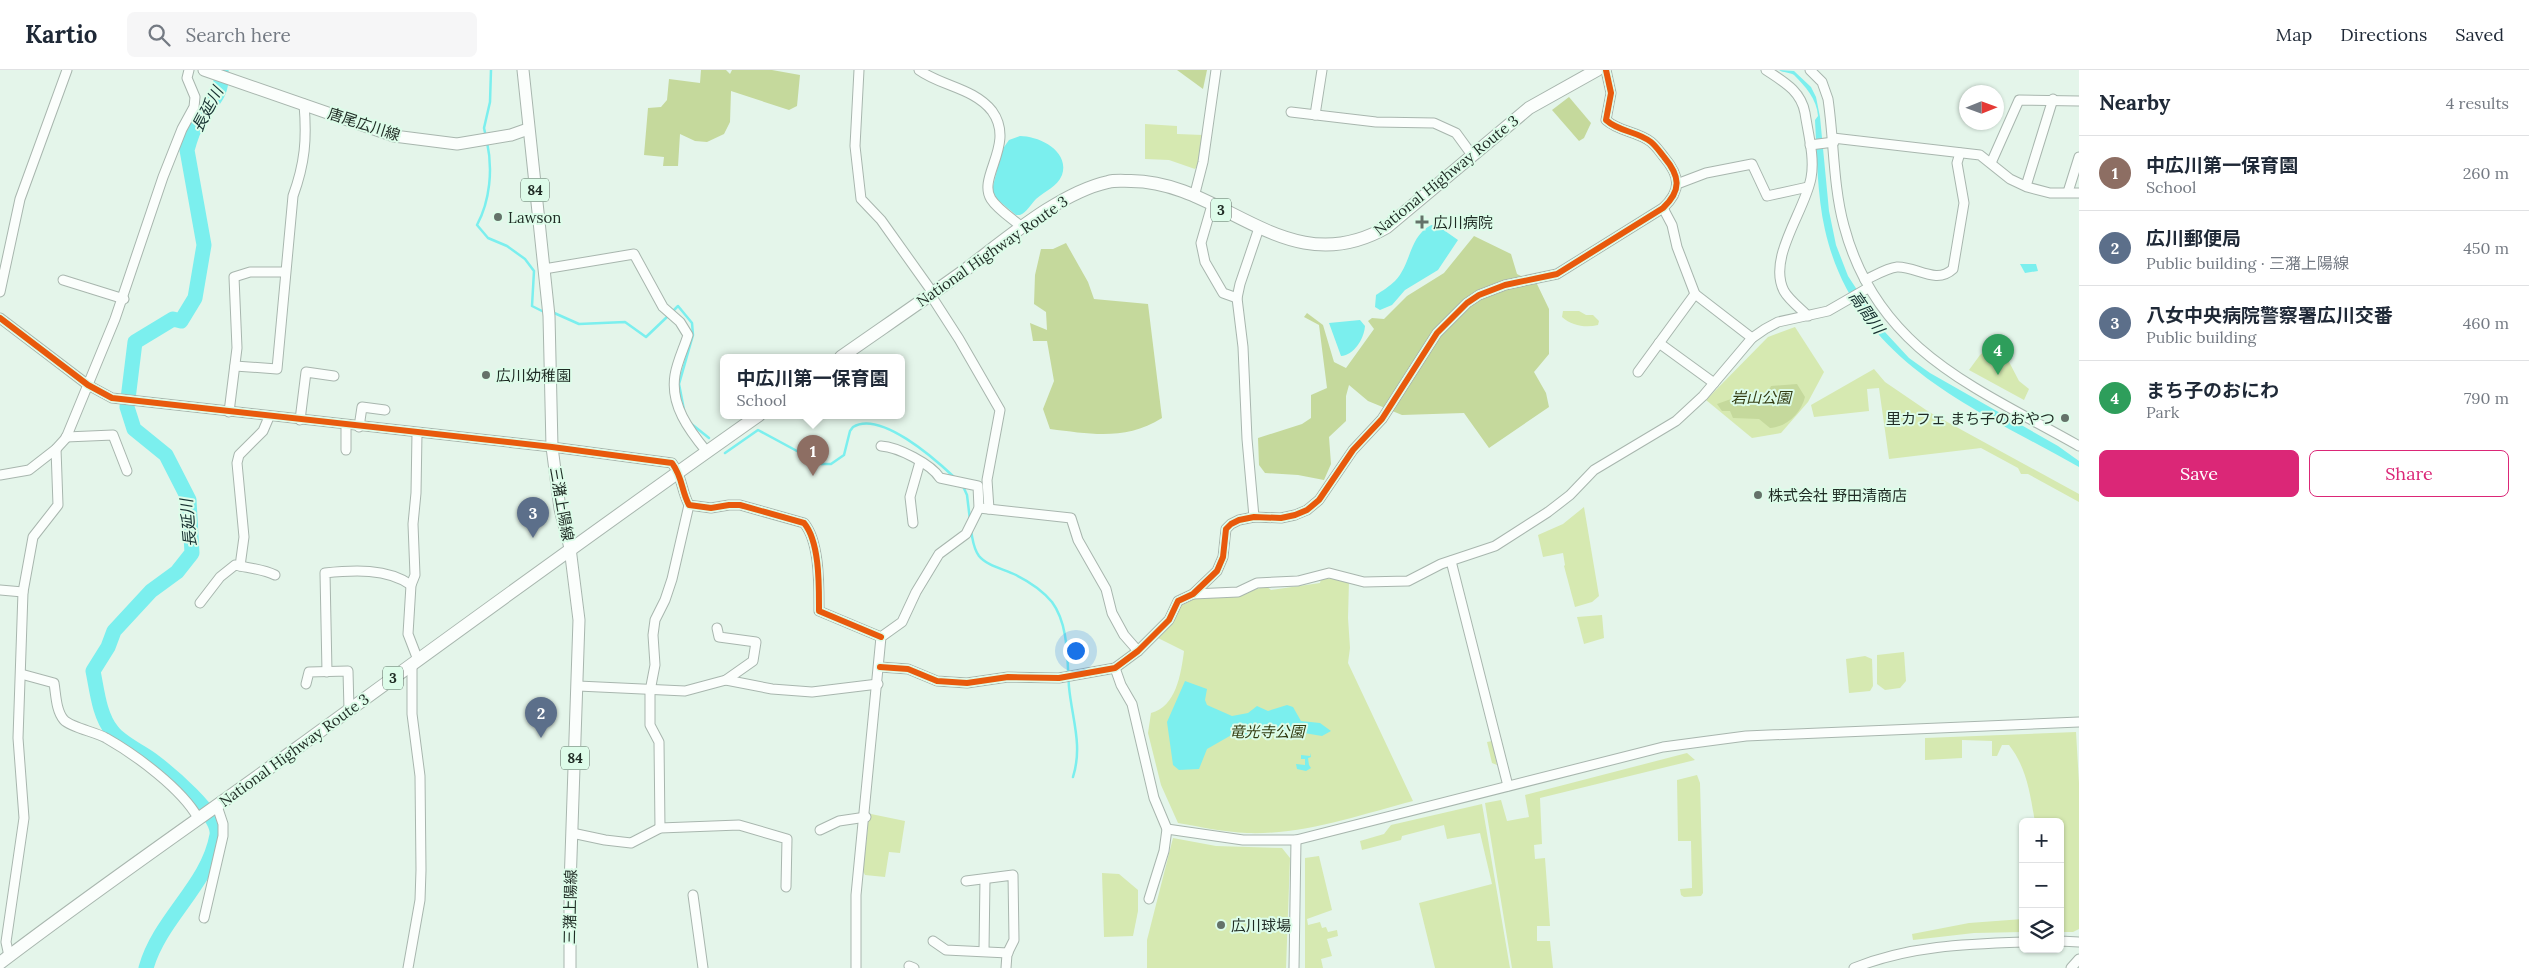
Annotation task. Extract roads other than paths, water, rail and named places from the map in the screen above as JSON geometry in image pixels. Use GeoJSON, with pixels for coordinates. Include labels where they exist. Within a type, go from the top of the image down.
{"type":"FeatureCollection","features":[{"type":"Feature","properties":{"kind":"highway","name":"National Highway Route 3"},"geometry":{"type":"LineString","coordinates":[[845,354],[1022,228],[1076,192],[1109,181],[1140,181],[1166,185],[1282,238],[1316,244],[1369,238],[1387,227],[1530,108],[1597,70]]}},
{"type":"Feature","properties":{"kind":"highway","name":"National Highway Route 3"},"geometry":{"type":"LineString","coordinates":[[5,960],[570,548],[753,419]]}},
{"type":"Feature","properties":{"kind":"main road","name":"唐尾広川線"},"geometry":{"type":"LineString","coordinates":[[204,70],[394,136],[458,144],[512,135],[528,130]]}},
{"type":"Feature","properties":{"kind":"main road","name":"三潴上陽線"},"geometry":{"type":"LineString","coordinates":[[523,70],[548,312],[552,447],[560,509],[570,548],[579,620],[570,968]]}},
{"type":"Feature","properties":{"kind":"street"},"geometry":{"type":"LineString","coordinates":[[0,292],[20,199],[67,70]]}},
{"type":"Feature","properties":{"kind":"street"},"geometry":{"type":"LineString","coordinates":[[0,475],[29,470],[56,449],[66,437],[115,319],[163,177],[182,129],[194,107],[195,97],[187,78],[189,70]]}},
{"type":"Feature","properties":{"kind":"street"},"geometry":{"type":"LineString","coordinates":[[859,70],[855,146],[861,199],[881,220],[932,294],[1000,410],[987,480],[989,509]]}},
{"type":"Feature","properties":{"kind":"street"},"geometry":{"type":"LineString","coordinates":[[919,70],[928,76],[961,89],[990,110],[998,122],[1001,138],[988,187],[991,199],[1022,228]]}},
{"type":"Feature","properties":{"kind":"street"},"geometry":{"type":"LineString","coordinates":[[1194,197],[1203,162],[1216,70]]}},
{"type":"Feature","properties":{"kind":"street"},"geometry":{"type":"LineString","coordinates":[[1315,115],[1322,70]]}},
{"type":"Feature","properties":{"kind":"street"},"geometry":{"type":"LineString","coordinates":[[880,667],[908,669],[937,681],[968,683],[1008,677],[1059,678],[1115,668],[1138,651],[1169,620],[1178,601],[1193,594],[1217,571],[1223,557],[1226,529],[1239,520],[1254,517],[1281,518],[1295,515],[1308,510],[1319,500],[1353,450],[1382,419],[1429,344],[1467,303],[1479,295],[1505,285],[1557,274],[1663,208],[1672,198],[1677,184],[1672,167],[1652,142],[1638,135],[1620,130],[1606,120],[1611,93],[1606,70]]}},
{"type":"Feature","properties":{"kind":"street"},"geometry":{"type":"LineString","coordinates":[[1766,70],[1790,86],[1803,103],[1812,145],[1812,177],[1802,209],[1782,249],[1780,270],[1784,291],[1808,316]]}},
{"type":"Feature","properties":{"kind":"street"},"geometry":{"type":"LineString","coordinates":[[1810,70],[1822,82],[1828,98],[1844,227],[1865,286],[1894,324],[1920,350],[1943,368],[2079,446]]}},
{"type":"Feature","properties":{"kind":"street"},"geometry":{"type":"LineString","coordinates":[[2026,186],[2053,99]]}},
{"type":"Feature","properties":{"kind":"street"},"geometry":{"type":"LineString","coordinates":[[1991,164],[2016,102],[2019,100],[2053,99],[2079,101]]}},
{"type":"Feature","properties":{"kind":"street"},"geometry":{"type":"LineString","coordinates":[[235,366],[277,369],[292,196],[301,174],[306,149],[304,104]]}},
{"type":"Feature","properties":{"kind":"street"},"geometry":{"type":"LineString","coordinates":[[1291,112],[1376,122],[1434,123],[1456,133],[1472,155]]}},
{"type":"Feature","properties":{"kind":"street"},"geometry":{"type":"LineString","coordinates":[[1812,145],[1832,141],[1980,155],[2010,179],[2026,186],[2050,193],[2079,193]]}},
{"type":"Feature","properties":{"kind":"street"},"geometry":{"type":"LineString","coordinates":[[1193,594],[1238,592],[1257,583],[1298,581],[1329,573],[1364,582],[1408,581],[1451,561],[1495,546],[1548,512],[1570,495],[1594,470],[1676,422],[1714,383],[1752,338],[1778,322],[1828,311],[1895,267],[1938,275],[1948,273],[1953,269],[1964,203],[1957,163],[1960,153]]}},
{"type":"Feature","properties":{"kind":"street"},"geometry":{"type":"LineString","coordinates":[[2068,192],[2079,157]]}},
{"type":"Feature","properties":{"kind":"street"},"geometry":{"type":"LineString","coordinates":[[1677,184],[1706,173],[1752,164],[1767,196],[1808,187]]}},
{"type":"Feature","properties":{"kind":"street"},"geometry":{"type":"LineString","coordinates":[[1212,205],[1201,243],[1205,262],[1223,293],[1238,298]]}},
{"type":"Feature","properties":{"kind":"street"},"geometry":{"type":"LineString","coordinates":[[1663,208],[1672,225],[1677,247],[1695,294],[1752,338]]}},
{"type":"Feature","properties":{"kind":"street"},"geometry":{"type":"LineString","coordinates":[[1254,517],[1247,439],[1244,347],[1238,298],[1240,284],[1259,228]]}},
{"type":"Feature","properties":{"kind":"street"},"geometry":{"type":"LineString","coordinates":[[544,269],[634,254],[663,307],[688,334],[675,375],[674,397],[689,430],[707,452]]}},
{"type":"Feature","properties":{"kind":"street"},"geometry":{"type":"LineString","coordinates":[[229,412],[237,348],[234,277],[250,272],[284,272]]}},
{"type":"Feature","properties":{"kind":"street"},"geometry":{"type":"LineString","coordinates":[[63,280],[122,298]]}},
{"type":"Feature","properties":{"kind":"street"},"geometry":{"type":"LineString","coordinates":[[1638,372],[1695,294]]}},
{"type":"Feature","properties":{"kind":"street"},"geometry":{"type":"LineString","coordinates":[[0,318],[88,385],[112,398],[346,426],[552,447],[672,463],[678,472],[689,505],[666,600],[655,620],[654,665],[650,692],[650,725],[658,742],[660,828]]}},
{"type":"Feature","properties":{"kind":"street"},"geometry":{"type":"LineString","coordinates":[[1659,343],[1714,383]]}},
{"type":"Feature","properties":{"kind":"street"},"geometry":{"type":"LineString","coordinates":[[300,420],[306,372],[334,376]]}},
{"type":"Feature","properties":{"kind":"street"},"geometry":{"type":"LineString","coordinates":[[359,427],[362,407],[386,410]]}},
{"type":"Feature","properties":{"kind":"street"},"geometry":{"type":"LineString","coordinates":[[240,566],[244,537],[237,463],[239,455],[263,431],[269,417]]}},
{"type":"Feature","properties":{"kind":"street"},"geometry":{"type":"LineString","coordinates":[[346,426],[346,450]]}},
{"type":"Feature","properties":{"kind":"street"},"geometry":{"type":"LineString","coordinates":[[408,968],[420,900],[422,870],[420,776],[412,714],[415,662],[408,634],[411,585],[415,576],[413,524],[416,493],[416,433]]}},
{"type":"Feature","properties":{"kind":"street"},"geometry":{"type":"LineString","coordinates":[[66,437],[113,435],[127,471]]}},
{"type":"Feature","properties":{"kind":"street"},"geometry":{"type":"LineString","coordinates":[[881,446],[891,448],[934,469],[940,478],[978,486],[979,508],[966,534],[939,554],[916,592],[902,622],[881,637]]}},
{"type":"Feature","properties":{"kind":"street"},"geometry":{"type":"LineString","coordinates":[[5,960],[24,818],[18,738],[23,592],[33,537],[58,505],[56,449]]}},
{"type":"Feature","properties":{"kind":"street"},"geometry":{"type":"LineString","coordinates":[[913,523],[910,497],[920,462]]}},
{"type":"Feature","properties":{"kind":"street"},"geometry":{"type":"LineString","coordinates":[[689,505],[711,508],[729,504],[740,505],[804,523],[808,528],[815,555],[819,611],[881,637]]}},
{"type":"Feature","properties":{"kind":"street"},"geometry":{"type":"LineString","coordinates":[[979,508],[1071,518],[1078,540],[1106,589],[1112,614],[1124,635],[1138,651]]}},
{"type":"Feature","properties":{"kind":"street"},"geometry":{"type":"LineString","coordinates":[[1451,561],[1508,786]]}},
{"type":"Feature","properties":{"kind":"street"},"geometry":{"type":"LineString","coordinates":[[200,603],[220,577],[235,565],[244,569],[267,571],[275,575]]}},
{"type":"Feature","properties":{"kind":"street"},"geometry":{"type":"LineString","coordinates":[[327,672],[325,573],[348,571],[386,574],[403,579],[411,585]]}},
{"type":"Feature","properties":{"kind":"street"},"geometry":{"type":"LineString","coordinates":[[0,590],[23,592]]}},
{"type":"Feature","properties":{"kind":"street"},"geometry":{"type":"LineString","coordinates":[[578,686],[627,687],[650,692],[685,691],[726,680],[753,661],[756,642],[719,637],[717,628]]}},
{"type":"Feature","properties":{"kind":"street"},"geometry":{"type":"LineString","coordinates":[[856,968],[856,895],[866,817],[881,637]]}},
{"type":"Feature","properties":{"kind":"street"},"geometry":{"type":"LineString","coordinates":[[1115,668],[1121,686],[1132,704],[1154,798],[1167,829],[1164,851],[1149,899]]}},
{"type":"Feature","properties":{"kind":"street"},"geometry":{"type":"LineString","coordinates":[[306,684],[309,672],[348,671],[349,710]]}},
{"type":"Feature","properties":{"kind":"street"},"geometry":{"type":"LineString","coordinates":[[21,674],[54,683],[59,711],[64,721],[106,738],[125,750],[157,774],[190,804],[200,818]]}},
{"type":"Feature","properties":{"kind":"street"},"geometry":{"type":"LineString","coordinates":[[726,680],[772,689],[812,692],[878,684]]}},
{"type":"Feature","properties":{"kind":"street"},"geometry":{"type":"LineString","coordinates":[[1167,829],[1235,840],[1296,840],[1663,747],[1715,739],[2079,722]]}},
{"type":"Feature","properties":{"kind":"street"},"geometry":{"type":"LineString","coordinates":[[204,918],[223,836],[223,824],[216,806]]}},
{"type":"Feature","properties":{"kind":"street"},"geometry":{"type":"LineString","coordinates":[[820,830],[840,821],[866,817]]}},
{"type":"Feature","properties":{"kind":"street"},"geometry":{"type":"LineString","coordinates":[[572,833],[631,843],[660,828],[739,825],[787,839],[786,887]]}},
{"type":"Feature","properties":{"kind":"street"},"geometry":{"type":"LineString","coordinates":[[1294,968],[1296,840]]}},
{"type":"Feature","properties":{"kind":"street"},"geometry":{"type":"LineString","coordinates":[[966,881],[1014,875],[1014,940],[1008,953],[1006,968]]}},
{"type":"Feature","properties":{"kind":"street"},"geometry":{"type":"LineString","coordinates":[[984,950],[985,880]]}},
{"type":"Feature","properties":{"kind":"street"},"geometry":{"type":"LineString","coordinates":[[693,894],[703,968]]}},
{"type":"Feature","properties":{"kind":"street"},"geometry":{"type":"LineString","coordinates":[[933,941],[946,950],[984,950],[1008,953]]}},
{"type":"Feature","properties":{"kind":"street"},"geometry":{"type":"LineString","coordinates":[[1854,968],[1873,960],[1922,949],[2019,942]]}},
{"type":"Feature","properties":{"kind":"street"},"geometry":{"type":"LineString","coordinates":[[2064,942],[2079,942]]}},
{"type":"Feature","properties":{"kind":"street"},"geometry":{"type":"LineString","coordinates":[[2072,968],[2079,959]]}},
{"type":"Feature","properties":{"kind":"water","name":"高間川"},"geometry":{"type":"Polygon","coordinates":[[[1779,70],[1794,71],[1811,87],[1816,97],[1820,117],[1829,211],[1836,245],[1848,276],[1884,331],[1909,358],[1930,373],[2058,446],[2079,461],[2079,467],[1999,423],[1924,376],[1891,347],[1862,314],[1840,276],[1825,230],[1820,203],[1818,175],[1815,120],[1818,116],[1813,98],[1794,75],[1779,70]]]}},
{"type":"Feature","properties":{"kind":"water"},"geometry":{"type":"Polygon","coordinates":[[[1020,136],[1036,139],[1051,146],[1057,152],[1063,166],[1062,175],[1057,183],[1036,199],[1025,212],[1016,215],[993,196],[992,190],[1002,150],[1009,140],[1020,136]]]}},
{"type":"Feature","properties":{"kind":"water"},"geometry":{"type":"Polygon","coordinates":[[[1431,225],[1438,226],[1458,240],[1438,270],[1405,290],[1392,305],[1380,310],[1375,307],[1376,295],[1395,281],[1405,266],[1418,237],[1431,225]]]}},
{"type":"Feature","properties":{"kind":"water"},"geometry":{"type":"Polygon","coordinates":[[[2020,264],[2036,264],[2038,271],[2025,273],[2020,264]]]}},
{"type":"Feature","properties":{"kind":"water"},"geometry":{"type":"Polygon","coordinates":[[[1360,320],[1365,326],[1358,346],[1350,353],[1341,356],[1329,323],[1360,320]]]}},
{"type":"Feature","properties":{"kind":"water"},"geometry":{"type":"Polygon","coordinates":[[[1185,681],[1207,689],[1205,700],[1207,705],[1232,716],[1248,713],[1257,706],[1268,711],[1287,705],[1293,707],[1301,721],[1320,723],[1331,731],[1322,736],[1292,731],[1276,733],[1264,730],[1250,739],[1235,733],[1207,749],[1199,769],[1179,770],[1173,765],[1167,722],[1185,681]]]}},
{"type":"Feature","properties":{"kind":"water"},"geometry":{"type":"Polygon","coordinates":[[[1310,753],[1311,757],[1308,758],[1311,768],[1306,771],[1297,769],[1296,764],[1305,765],[1305,759],[1301,759],[1301,755],[1310,756],[1310,753]]]}},
{"type":"Feature","properties":{"kind":"waterway","name":"長延川"},"geometry":{"type":"LineString","coordinates":[[146,968],[162,933],[204,870],[212,853],[217,835],[216,827],[192,794],[152,760],[120,739],[112,731],[101,710],[93,671],[108,647],[114,631],[151,591],[177,572],[192,553],[189,500],[166,455],[134,429],[127,407],[135,342],[173,319],[181,321],[195,298],[204,245],[187,150],[197,123],[216,97],[220,86],[221,70]]}},
{"type":"Feature","properties":{"kind":"waterway"},"geometry":{"type":"LineString","coordinates":[[486,137],[484,128],[490,102],[491,70]]}},
{"type":"Feature","properties":{"kind":"waterway"},"geometry":{"type":"LineString","coordinates":[[487,142],[490,163],[489,185],[485,206],[477,225],[488,238],[507,246],[525,259],[534,271],[532,306],[544,312]]}},
{"type":"Feature","properties":{"kind":"waterway"},"geometry":{"type":"LineString","coordinates":[[672,312],[678,306],[692,323],[693,335],[679,384],[684,410]]}},
{"type":"Feature","properties":{"kind":"waterway"},"geometry":{"type":"LineString","coordinates":[[552,312],[579,324],[625,322],[646,337],[668,316]]}},
{"type":"Feature","properties":{"kind":"waterway"},"geometry":{"type":"LineString","coordinates":[[689,422],[709,438]]}},
{"type":"Feature","properties":{"kind":"waterway"},"geometry":{"type":"LineString","coordinates":[[725,453],[758,430],[821,464],[831,464],[844,455],[850,431],[853,427],[864,424],[878,425],[892,431],[921,449],[954,477]]}},
{"type":"Feature","properties":{"kind":"waterway"},"geometry":{"type":"LineString","coordinates":[[962,484],[967,495],[970,520]]}},
{"type":"Feature","properties":{"kind":"waterway"},"geometry":{"type":"LineString","coordinates":[[971,531],[976,550],[982,559],[1030,583],[1040,590],[1058,611],[1066,643],[1069,687],[1077,743],[1076,765],[1073,777]]}},
{"type":"Feature","properties":{"kind":"place","name":"Lawson"},"geometry":{"type":"Point","coordinates":[498,217]}},
{"type":"Feature","properties":{"kind":"place","name":"広川病院"},"geometry":{"type":"Point","coordinates":[1422,222]}},
{"type":"Feature","properties":{"kind":"place","name":"広川幼稚園"},"geometry":{"type":"Point","coordinates":[486,375]}},
{"type":"Feature","properties":{"kind":"place","name":"まち子のおにわ"},"geometry":{"type":"Point","coordinates":[1998,375]}},
{"type":"Feature","properties":{"kind":"place","name":"里カフェ まち子のおやつ"},"geometry":{"type":"Point","coordinates":[2065,418]}},
{"type":"Feature","properties":{"kind":"place","name":"中広川第一保育園"},"geometry":{"type":"Point","coordinates":[813,476]}},
{"type":"Feature","properties":{"kind":"place","name":"株式会社 野田清商店"},"geometry":{"type":"Point","coordinates":[1758,495]}},
{"type":"Feature","properties":{"kind":"place","name":"八女中央病院警察署広川交番"},"geometry":{"type":"Point","coordinates":[533,538]}},
{"type":"Feature","properties":{"kind":"place","name":"広川郵便局"},"geometry":{"type":"Point","coordinates":[541,738]}},
{"type":"Feature","properties":{"kind":"place","name":"広川球場"},"geometry":{"type":"Point","coordinates":[1221,925]}},
{"type":"Feature","properties":{"kind":"park label","name":"岩山公園"},"geometry":{"type":"Point","coordinates":[1761,397]}},
{"type":"Feature","properties":{"kind":"park label","name":"竜光寺公園"},"geometry":{"type":"Point","coordinates":[1267,731]}}]}
